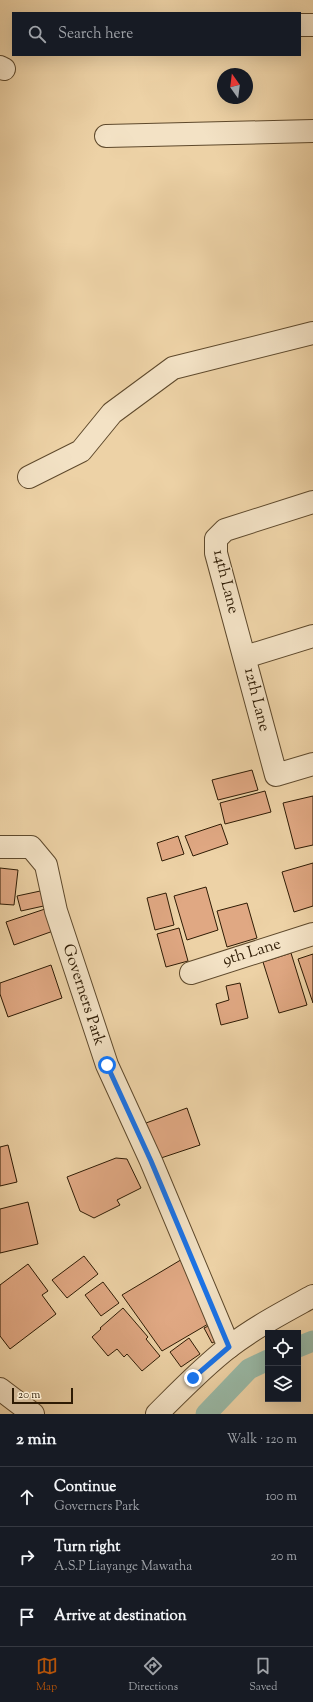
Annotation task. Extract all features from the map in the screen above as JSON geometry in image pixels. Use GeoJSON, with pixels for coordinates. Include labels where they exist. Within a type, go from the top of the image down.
{"type":"FeatureCollection","features":[{"type":"Feature","properties":{"kind":"street"},"geometry":{"type":"LineString","coordinates":[[301,25],[313,25]]}},
{"type":"Feature","properties":{"kind":"street"},"geometry":{"type":"LineString","coordinates":[[106,136],[313,131]]}},
{"type":"Feature","properties":{"kind":"street"},"geometry":{"type":"LineString","coordinates":[[30,477],[81,451],[112,413],[173,368],[313,333]]}},
{"type":"Feature","properties":{"kind":"street","name":"14th Lane"},"geometry":{"type":"LineString","coordinates":[[245,657],[216,553],[216,539],[226,530],[313,502]]}},
{"type":"Feature","properties":{"kind":"street","name":"12th Lane"},"geometry":{"type":"LineString","coordinates":[[313,636],[245,657],[276,775],[313,764]]}},
{"type":"Feature","properties":{"kind":"street","name":"Governers Park"},"geometry":{"type":"LineString","coordinates":[[0,847],[31,847],[46,865],[56,911],[107,1065],[151,1161],[229,1347]]}},
{"type":"Feature","properties":{"kind":"street","name":"9th Lane"},"geometry":{"type":"LineString","coordinates":[[191,972],[313,934]]}},
{"type":"Feature","properties":{"kind":"street"},"geometry":{"type":"LineString","coordinates":[[157,1414],[193,1378],[229,1347],[266,1322],[313,1296]]}},
{"type":"Feature","properties":{"kind":"street"},"geometry":{"type":"LineString","coordinates":[[0,1388],[33,1414]]}},
{"type":"Feature","properties":{"kind":"building"},"geometry":{"type":"Polygon","coordinates":[[[252,770],[258,790],[218,800],[212,780],[252,770]]]}},
{"type":"Feature","properties":{"kind":"building"},"geometry":{"type":"Polygon","coordinates":[[[265,791],[271,812],[225,824],[220,803],[265,791]]]}},
{"type":"Feature","properties":{"kind":"building"},"geometry":{"type":"Polygon","coordinates":[[[313,796],[313,845],[295,849],[283,803],[313,796]]]}},
{"type":"Feature","properties":{"kind":"building"},"geometry":{"type":"Polygon","coordinates":[[[221,824],[228,844],[193,856],[185,836],[221,824]]]}},
{"type":"Feature","properties":{"kind":"building"},"geometry":{"type":"Polygon","coordinates":[[[178,836],[184,854],[162,861],[157,843],[178,836]]]}},
{"type":"Feature","properties":{"kind":"building"},"geometry":{"type":"Polygon","coordinates":[[[313,863],[313,906],[294,912],[282,872],[313,863]]]}},
{"type":"Feature","properties":{"kind":"building"},"geometry":{"type":"Polygon","coordinates":[[[0,868],[18,870],[14,905],[0,904],[0,868]]]}},
{"type":"Feature","properties":{"kind":"building"},"geometry":{"type":"Polygon","coordinates":[[[206,887],[218,930],[187,940],[174,896],[206,887]]]}},
{"type":"Feature","properties":{"kind":"building"},"geometry":{"type":"Polygon","coordinates":[[[45,890],[48,905],[21,911],[17,896],[45,890]]]}},
{"type":"Feature","properties":{"kind":"building"},"geometry":{"type":"Polygon","coordinates":[[[166,893],[174,925],[155,930],[147,898],[166,893]]]}},
{"type":"Feature","properties":{"kind":"building"},"geometry":{"type":"Polygon","coordinates":[[[247,903],[257,938],[227,947],[217,911],[247,903]]]}},
{"type":"Feature","properties":{"kind":"building"},"geometry":{"type":"Polygon","coordinates":[[[48,908],[56,930],[14,945],[6,922],[48,908]]]}},
{"type":"Feature","properties":{"kind":"building"},"geometry":{"type":"Polygon","coordinates":[[[179,928],[188,961],[166,967],[157,934],[179,928]]]}},
{"type":"Feature","properties":{"kind":"building"},"geometry":{"type":"Polygon","coordinates":[[[291,953],[307,1005],[279,1013],[263,962],[291,953]]]}},
{"type":"Feature","properties":{"kind":"building"},"geometry":{"type":"Polygon","coordinates":[[[313,954],[313,1003],[298,959],[313,954]]]}},
{"type":"Feature","properties":{"kind":"building"},"geometry":{"type":"Polygon","coordinates":[[[51,965],[62,998],[8,1017],[0,994],[0,983],[51,965]]]}},
{"type":"Feature","properties":{"kind":"building"},"geometry":{"type":"Polygon","coordinates":[[[240,983],[248,1018],[221,1025],[216,1004],[229,1000],[226,986],[240,983]]]}},
{"type":"Feature","properties":{"kind":"building"},"geometry":{"type":"Polygon","coordinates":[[[187,1108],[200,1145],[158,1159],[146,1123],[187,1108]]]}},
{"type":"Feature","properties":{"kind":"building"},"geometry":{"type":"Polygon","coordinates":[[[8,1145],[17,1182],[0,1186],[0,1147],[8,1145]]]}},
{"type":"Feature","properties":{"kind":"building"},"geometry":{"type":"Polygon","coordinates":[[[116,1158],[127,1159],[141,1188],[117,1200],[120,1205],[94,1218],[80,1211],[67,1177],[116,1158]]]}},
{"type":"Feature","properties":{"kind":"building"},"geometry":{"type":"Polygon","coordinates":[[[28,1202],[38,1244],[0,1253],[0,1209],[28,1202]]]}},
{"type":"Feature","properties":{"kind":"building"},"geometry":{"type":"Polygon","coordinates":[[[84,1256],[98,1274],[67,1298],[52,1280],[84,1256]]]}},
{"type":"Feature","properties":{"kind":"building"},"geometry":{"type":"Polygon","coordinates":[[[184,1258],[215,1320],[162,1351],[122,1295],[184,1258]]]}},
{"type":"Feature","properties":{"kind":"building"},"geometry":{"type":"Polygon","coordinates":[[[28,1264],[48,1291],[42,1295],[56,1314],[10,1349],[0,1336],[0,1285],[28,1264]]]}},
{"type":"Feature","properties":{"kind":"building"},"geometry":{"type":"Polygon","coordinates":[[[103,1282],[119,1303],[101,1316],[85,1295],[103,1282]]]}},
{"type":"Feature","properties":{"kind":"building"},"geometry":{"type":"Polygon","coordinates":[[[123,1308],[148,1337],[146,1339],[160,1356],[142,1371],[127,1354],[124,1357],[117,1349],[108,1356],[92,1337],[123,1308]]]}},
{"type":"Feature","properties":{"kind":"building"},"geometry":{"type":"Polygon","coordinates":[[[215,1323],[223,1337],[212,1343],[204,1328],[215,1323]]]}},
{"type":"Feature","properties":{"kind":"building"},"geometry":{"type":"Polygon","coordinates":[[[189,1338],[200,1354],[181,1367],[170,1352],[189,1338]]]}},
{"type":"Feature","properties":{"kind":"waterway"},"geometry":{"type":"LineString","coordinates":[[301,1346],[313,1341]]}},
{"type":"Feature","properties":{"kind":"waterway"},"geometry":{"type":"LineString","coordinates":[[206,1414],[249,1369],[265,1361]]}},
{"type":"Feature","properties":{"kind":"route"},"geometry":{"type":"LineString","coordinates":[[107,1065],[151,1161],[229,1347],[193,1378]]}}]}
